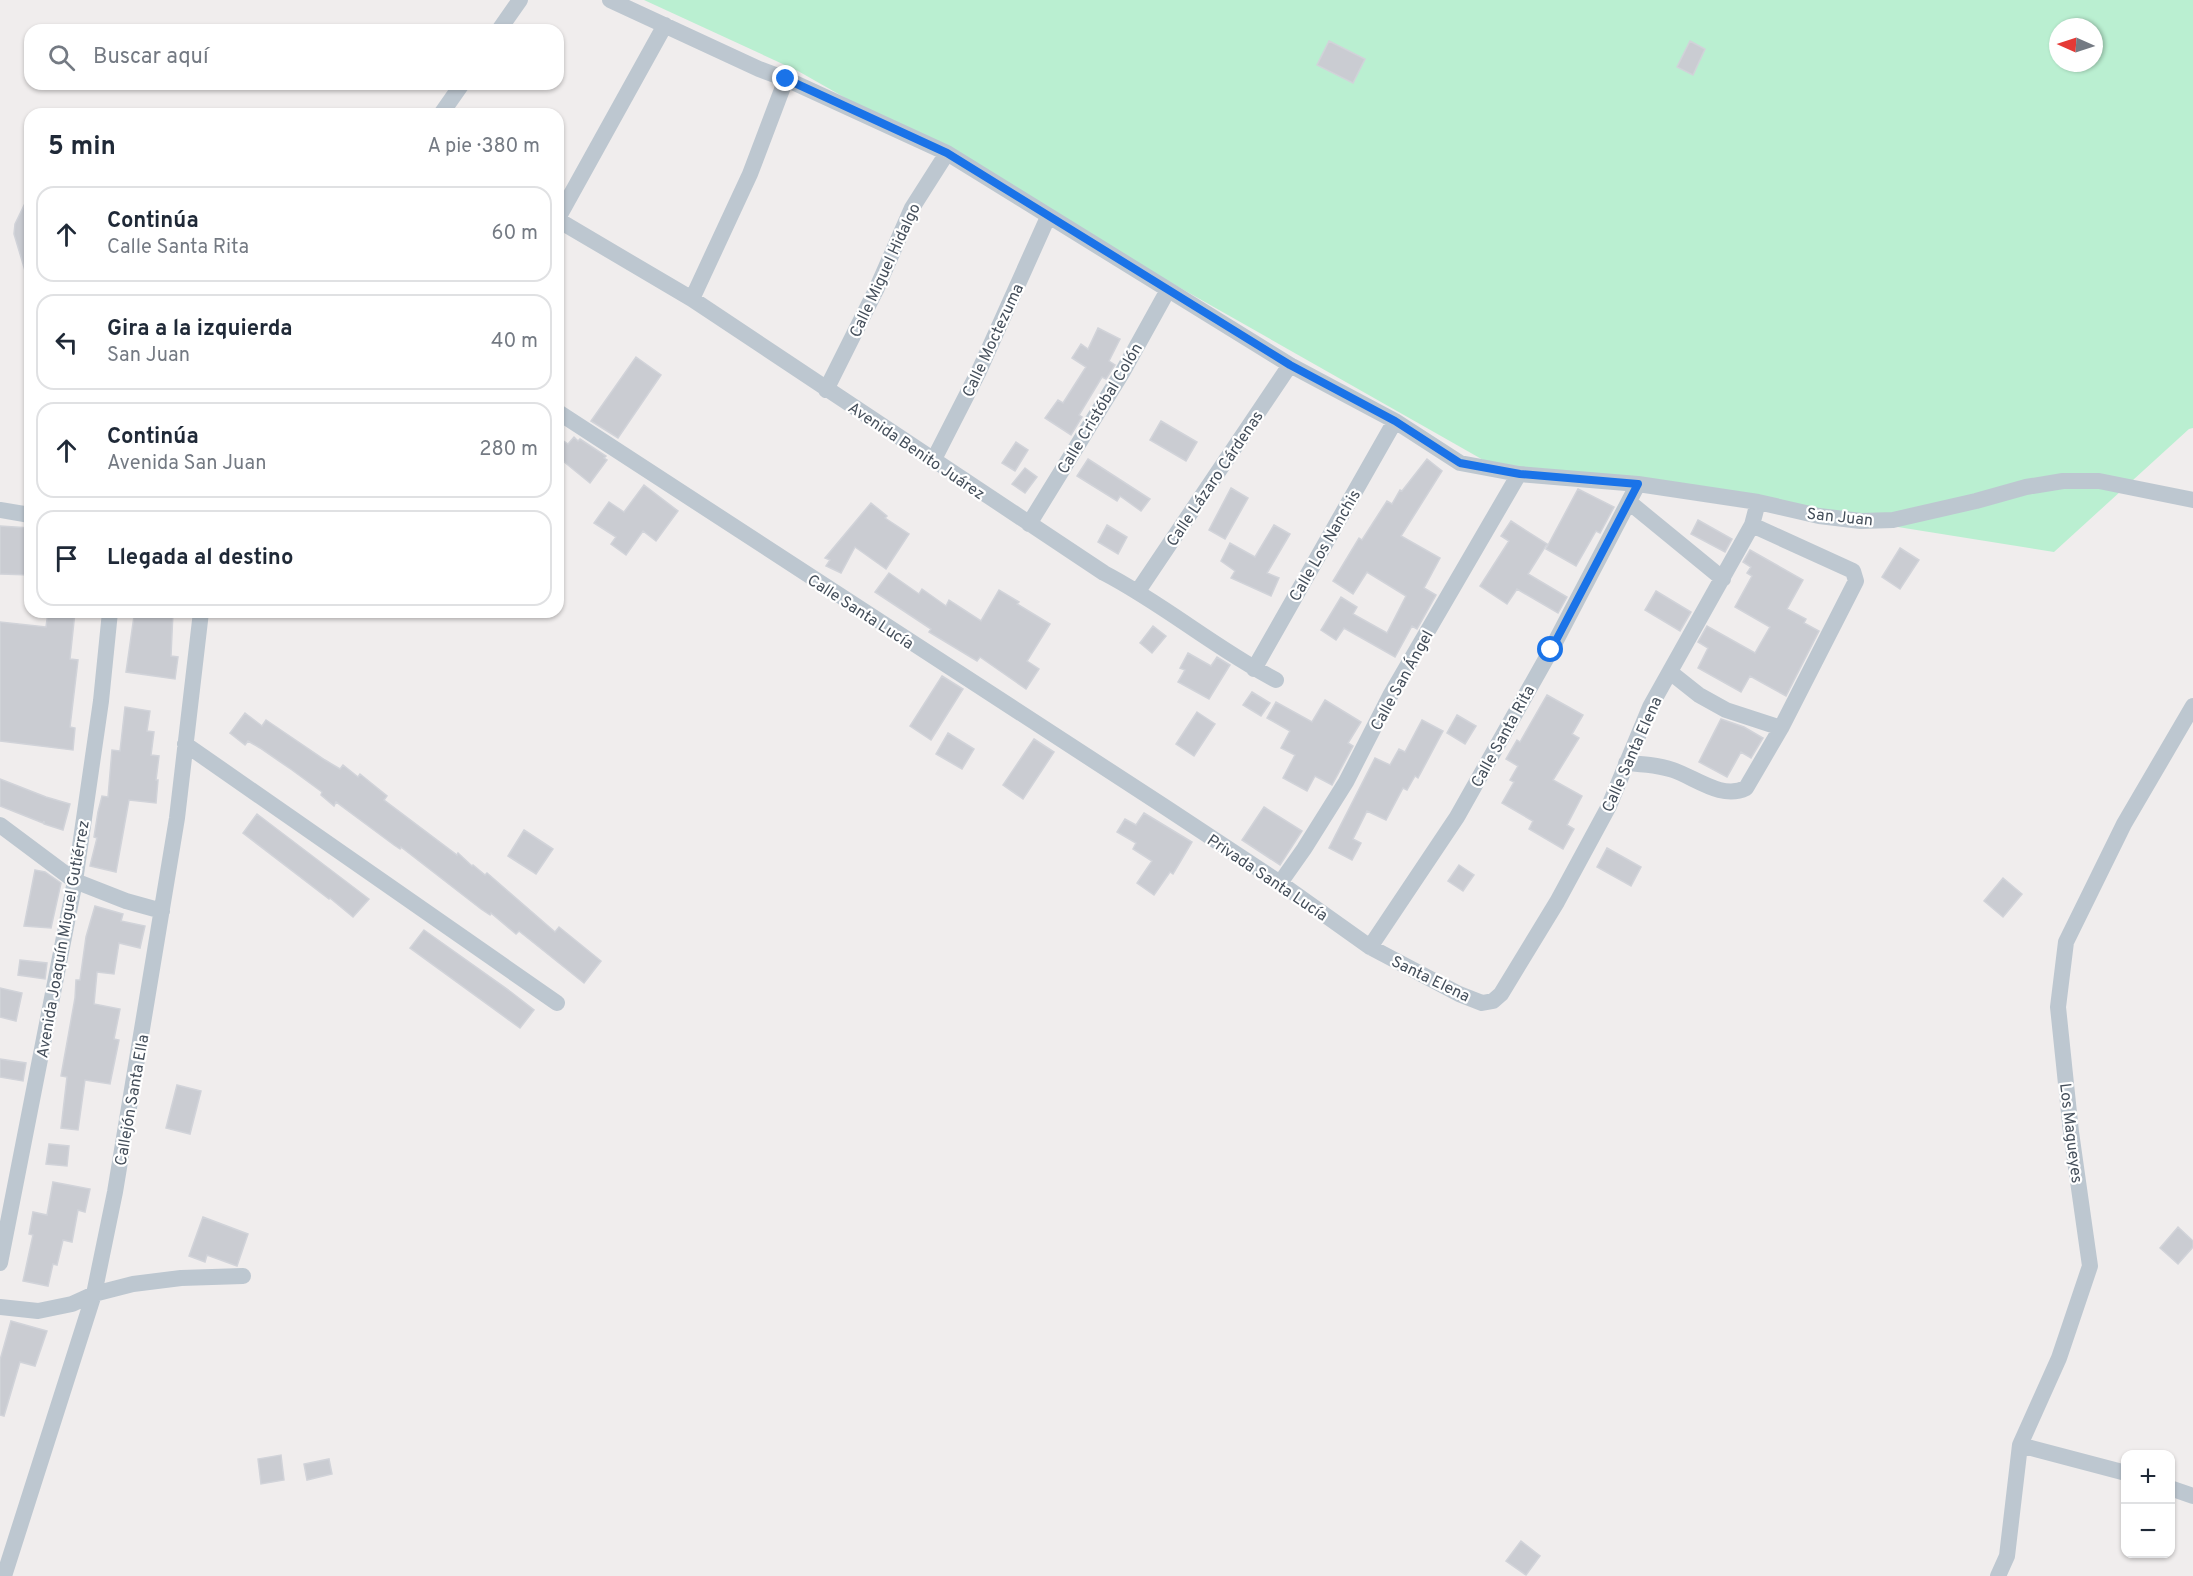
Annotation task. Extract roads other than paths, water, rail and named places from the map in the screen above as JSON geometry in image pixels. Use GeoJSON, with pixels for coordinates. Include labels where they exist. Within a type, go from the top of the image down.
{"type":"FeatureCollection","features":[{"type":"Feature","properties":{"kind":"street"},"geometry":{"type":"LineString","coordinates":[[503,24],[520,0]]}},
{"type":"Feature","properties":{"kind":"street","name":"San Juan"},"geometry":{"type":"LineString","coordinates":[[610,0],[947,153],[1290,365],[1395,421],[1460,463],[1520,474],[1638,484],[1758,502],[1819,516],[1861,521],[1893,519],[1976,501],[2026,487],[2063,481],[2098,481],[2193,500]]}},
{"type":"Feature","properties":{"kind":"street"},"geometry":{"type":"LineString","coordinates":[[564,208],[665,25]]}},
{"type":"Feature","properties":{"kind":"street"},"geometry":{"type":"LineString","coordinates":[[692,299],[750,174],[786,79]]}},
{"type":"Feature","properties":{"kind":"street"},"geometry":{"type":"LineString","coordinates":[[445,108],[458,90]]}},
{"type":"Feature","properties":{"kind":"street","name":"Calle Miguel Hidalgo"},"geometry":{"type":"LineString","coordinates":[[826,390],[876,290],[912,208],[947,153]]}},
{"type":"Feature","properties":{"kind":"street","name":"Calle Moctezuma"},"geometry":{"type":"LineString","coordinates":[[933,461],[979,371],[1048,217]]}},
{"type":"Feature","properties":{"kind":"street","name":"Avenida Benito Juárez"},"geometry":{"type":"LineString","coordinates":[[564,223],[692,299],[1104,573],[1138,591],[1254,669],[1276,680]]}},
{"type":"Feature","properties":{"kind":"street","name":"Calle Cristóbal Colón"},"geometry":{"type":"LineString","coordinates":[[1029,524],[1122,373],[1168,290]]}},
{"type":"Feature","properties":{"kind":"street","name":"Calle Lázaro Cárdenas"},"geometry":{"type":"LineString","coordinates":[[1138,591],[1290,365]]}},
{"type":"Feature","properties":{"kind":"street","name":"Calle Santa Lucía"},"geometry":{"type":"LineString","coordinates":[[564,416],[1165,807]]}},
{"type":"Feature","properties":{"kind":"street","name":"Calle Los Nanchis"},"geometry":{"type":"LineString","coordinates":[[1254,669],[1395,421]]}},
{"type":"Feature","properties":{"kind":"street","name":"Calle San Ángel"},"geometry":{"type":"LineString","coordinates":[[1280,883],[1346,782],[1391,694],[1520,474]]}},
{"type":"Feature","properties":{"kind":"street","name":"Calle Santa Rita"},"geometry":{"type":"LineString","coordinates":[[1370,947],[1457,817],[1551,650],[1638,484]]}},
{"type":"Feature","properties":{"kind":"street"},"geometry":{"type":"LineString","coordinates":[[1629,502],[1723,579]]}},
{"type":"Feature","properties":{"kind":"street","name":"Calle Santa Elena"},"geometry":{"type":"LineString","coordinates":[[1493,1001],[1502,994],[1557,902],[1609,806],[1650,707],[1752,525],[1758,502]]}},
{"type":"Feature","properties":{"kind":"street"},"geometry":{"type":"LineString","coordinates":[[0,510],[24,514]]}},
{"type":"Feature","properties":{"kind":"street"},"geometry":{"type":"LineString","coordinates":[[1626,763],[1656,765],[1727,793],[1738,792],[1746,788],[1781,728],[1856,581],[1856,575],[1853,571],[1752,525]]}},
{"type":"Feature","properties":{"kind":"street","name":"Avenida Joaquín Miguel Gutiérrez"},"geometry":{"type":"LineString","coordinates":[[0,1263],[75,881],[101,701],[109,618]]}},
{"type":"Feature","properties":{"kind":"street","name":"Callejón Santa Ella"},"geometry":{"type":"LineString","coordinates":[[4,1576],[5,1560],[94,1294],[115,1192],[177,818],[200,618]]}},
{"type":"Feature","properties":{"kind":"street"},"geometry":{"type":"LineString","coordinates":[[1670,672],[1699,696],[1726,710],[1781,728]]}},
{"type":"Feature","properties":{"kind":"street","name":"Los Magueyes"},"geometry":{"type":"LineString","coordinates":[[1998,1576],[2007,1556],[2020,1445],[2058,1358],[2090,1266],[2071,1132],[2058,1007],[2066,942],[2124,824],[2193,706]]}},
{"type":"Feature","properties":{"kind":"street"},"geometry":{"type":"LineString","coordinates":[[185,744],[557,1003]]}},
{"type":"Feature","properties":{"kind":"street","name":"Privada Santa Lucía"},"geometry":{"type":"LineString","coordinates":[[1165,807],[1280,883],[1370,947]]}},
{"type":"Feature","properties":{"kind":"street"},"geometry":{"type":"LineString","coordinates":[[0,825],[75,881],[126,901],[162,911]]}},
{"type":"Feature","properties":{"kind":"street","name":"Santa Elena"},"geometry":{"type":"LineString","coordinates":[[1370,947],[1458,994],[1482,1003],[1493,1001]]}},
{"type":"Feature","properties":{"kind":"street"},"geometry":{"type":"LineString","coordinates":[[0,1307],[39,1311],[72,1304],[94,1294],[142,1283],[182,1278],[243,1276]]}},
{"type":"Feature","properties":{"kind":"street"},"geometry":{"type":"LineString","coordinates":[[2020,1445],[2121,1472]]}},
{"type":"Feature","properties":{"kind":"street"},"geometry":{"type":"LineString","coordinates":[[2175,1490],[2193,1496]]}}]}
